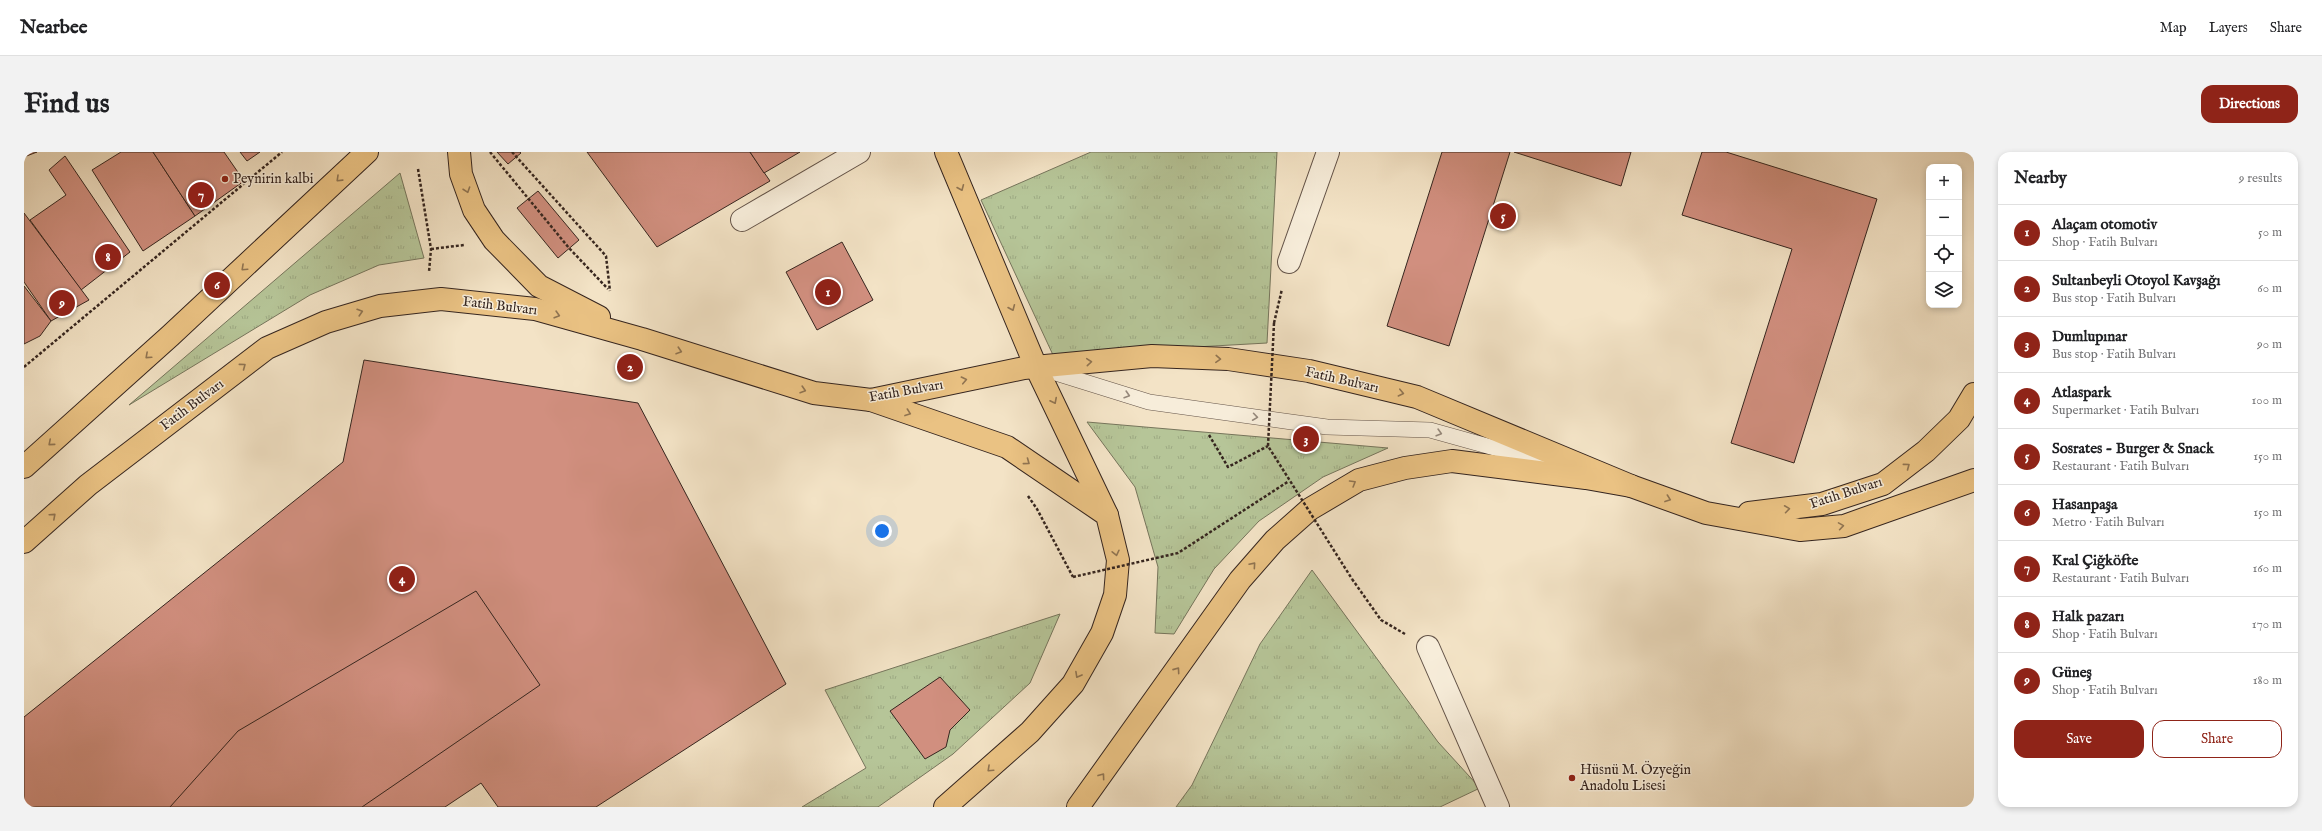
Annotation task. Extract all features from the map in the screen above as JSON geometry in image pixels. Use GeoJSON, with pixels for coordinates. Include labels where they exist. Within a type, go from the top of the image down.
{"type":"FeatureCollection","features":[{"type":"Feature","properties":{"kind":"main road"},"geometry":{"type":"LineString","coordinates":[[24,467],[170,336],[367,152]]}},
{"type":"Feature","properties":{"kind":"main road"},"geometry":{"type":"LineString","coordinates":[[459,152],[461,174],[474,210],[494,240],[517,266],[539,286],[642,339]]}},
{"type":"Feature","properties":{"kind":"main road"},"geometry":{"type":"LineString","coordinates":[[945,807],[1030,732],[1073,684],[1094,645],[1115,595],[1118,560],[1107,516],[1036,367],[946,152]]}},
{"type":"Feature","properties":{"kind":"main road","name":"Fatih Bulvarı"},"geometry":{"type":"LineString","coordinates":[[24,542],[88,485],[267,348],[326,322],[380,306],[440,299],[535,309],[642,339],[814,393],[871,400],[1036,367],[1152,356],[1228,359],[1310,372],[1417,397],[1631,486],[1706,513],[1800,530],[1844,526],[1974,480]]}},
{"type":"Feature","properties":{"kind":"main road","name":"Fatih Bulvarı"},"geometry":{"type":"LineString","coordinates":[[1706,513],[1762,513],[1822,504],[1883,484],[1926,451],[1959,419],[1974,394]]}},
{"type":"Feature","properties":{"kind":"main road"},"geometry":{"type":"LineString","coordinates":[[871,400],[1007,448],[1107,516]]}},
{"type":"Feature","properties":{"kind":"main road"},"geometry":{"type":"LineString","coordinates":[[1078,807],[1240,580],[1276,540],[1310,508],[1359,480],[1405,468],[1452,461],[1586,478],[1631,486]]}},
{"type":"Feature","properties":{"kind":"street"},"geometry":{"type":"LineString","coordinates":[[742,220],[860,152]]}},
{"type":"Feature","properties":{"kind":"street"},"geometry":{"type":"LineString","coordinates":[[1289,262],[1328,152]]}},
{"type":"Feature","properties":{"kind":"street"},"geometry":{"type":"LineString","coordinates":[[1428,647],[1498,807]]}},
{"type":"Feature","properties":{"kind":"lane","name":"Fatih Bulvarı"},"geometry":{"type":"LineString","coordinates":[[1036,367],[1149,402],[1327,427],[1430,430],[1631,486]]}},
{"type":"Feature","properties":{"kind":"path"},"geometry":{"type":"LineString","coordinates":[[24,367],[282,152]]}},
{"type":"Feature","properties":{"kind":"path"},"geometry":{"type":"LineString","coordinates":[[490,152],[570,248]]}},
{"type":"Feature","properties":{"kind":"path"},"geometry":{"type":"LineString","coordinates":[[512,152],[606,256],[610,291]]}},
{"type":"Feature","properties":{"kind":"path"},"geometry":{"type":"LineString","coordinates":[[418,168],[431,249],[429,273]]}},
{"type":"Feature","properties":{"kind":"path"},"geometry":{"type":"LineString","coordinates":[[431,249],[470,244]]}},
{"type":"Feature","properties":{"kind":"path"},"geometry":{"type":"LineString","coordinates":[[1289,262],[1274,324],[1268,446],[1352,579],[1381,620]]}},
{"type":"Feature","properties":{"kind":"path"},"geometry":{"type":"LineString","coordinates":[[1206,430],[1228,467],[1268,446]]}},
{"type":"Feature","properties":{"kind":"path"},"geometry":{"type":"LineString","coordinates":[[1037,509],[1074,577],[1178,553],[1289,481]]}},
{"type":"Feature","properties":{"kind":"green space"},"geometry":{"type":"Polygon","coordinates":[[[1091,152],[1277,152],[1267,343],[1053,355],[981,200],[1091,152]]]}},
{"type":"Feature","properties":{"kind":"green space"},"geometry":{"type":"Polygon","coordinates":[[[400,173],[424,258],[379,265],[310,295],[129,405],[400,173]]]}},
{"type":"Feature","properties":{"kind":"green space"},"geometry":{"type":"Polygon","coordinates":[[[1087,422],[1388,448],[1323,477],[1259,521],[1214,569],[1174,634],[1155,633],[1158,567],[1135,487],[1087,422]]]}},
{"type":"Feature","properties":{"kind":"green space"},"geometry":{"type":"Polygon","coordinates":[[[1312,570],[1438,742],[1480,788],[1440,807],[1176,807],[1192,785],[1260,644],[1312,570]]]}},
{"type":"Feature","properties":{"kind":"green space"},"geometry":{"type":"Polygon","coordinates":[[[1060,614],[1030,683],[953,754],[878,807],[802,807],[866,768],[825,690],[1060,614]]]}},
{"type":"Feature","properties":{"kind":"building"},"geometry":{"type":"Polygon","coordinates":[[[24,152],[37,152],[24,157],[24,152]]]}},
{"type":"Feature","properties":{"kind":"building"},"geometry":{"type":"Polygon","coordinates":[[[121,152],[153,152],[195,216],[143,251],[92,170],[121,152]]]}},
{"type":"Feature","properties":{"kind":"building"},"geometry":{"type":"Polygon","coordinates":[[[153,152],[224,152],[244,181],[195,216],[153,152]]]}},
{"type":"Feature","properties":{"kind":"building"},"geometry":{"type":"Polygon","coordinates":[[[240,152],[260,152],[247,161],[240,152]]]}},
{"type":"Feature","properties":{"kind":"building"},"geometry":{"type":"Polygon","coordinates":[[[497,152],[520,152],[521,153],[508,164],[497,152]]]}},
{"type":"Feature","properties":{"kind":"building"},"geometry":{"type":"Polygon","coordinates":[[[587,152],[750,152],[770,181],[657,247],[587,152]]]}},
{"type":"Feature","properties":{"kind":"building"},"geometry":{"type":"Polygon","coordinates":[[[750,152],[800,152],[764,173],[750,152]]]}},
{"type":"Feature","properties":{"kind":"building"},"geometry":{"type":"Polygon","coordinates":[[[1442,152],[1510,152],[1449,346],[1387,326],[1442,152]]]}},
{"type":"Feature","properties":{"kind":"building"},"geometry":{"type":"Polygon","coordinates":[[[1514,152],[1631,152],[1621,186],[1514,152]]]}},
{"type":"Feature","properties":{"kind":"building"},"geometry":{"type":"Polygon","coordinates":[[[1702,152],[1726,152],[1877,199],[1794,463],[1731,443],[1792,249],[1682,215],[1702,152]]]}},
{"type":"Feature","properties":{"kind":"building"},"geometry":{"type":"Polygon","coordinates":[[[65,156],[130,252],[81,290],[30,220],[66,195],[49,170],[65,156]]]}},
{"type":"Feature","properties":{"kind":"building"},"geometry":{"type":"Polygon","coordinates":[[[538,191],[579,240],[558,258],[517,208],[538,191]]]}},
{"type":"Feature","properties":{"kind":"building"},"geometry":{"type":"Polygon","coordinates":[[[24,213],[89,300],[51,321],[24,282],[24,213]]]}},
{"type":"Feature","properties":{"kind":"building"},"geometry":{"type":"Polygon","coordinates":[[[842,242],[873,300],[817,330],[786,272],[842,242]]]}},
{"type":"Feature","properties":{"kind":"building"},"geometry":{"type":"Polygon","coordinates":[[[24,286],[51,321],[40,336],[24,344],[24,286]]]}},
{"type":"Feature","properties":{"kind":"building"},"geometry":{"type":"Polygon","coordinates":[[[364,360],[638,403],[786,684],[596,807],[498,807],[481,783],[445,807],[24,807],[24,717],[343,462],[364,360]]]}},
{"type":"Feature","properties":{"kind":"building"},"geometry":{"type":"Polygon","coordinates":[[[476,591],[540,685],[362,807],[170,807],[238,731],[476,591]]]}},
{"type":"Feature","properties":{"kind":"building"},"geometry":{"type":"Polygon","coordinates":[[[940,677],[970,710],[950,730],[946,747],[925,759],[890,711],[940,677]]]}},
{"type":"Feature","properties":{"kind":"place","name":"Peynirin kalbi"},"geometry":{"type":"Point","coordinates":[225,179]}},
{"type":"Feature","properties":{"kind":"place","name":"Kral Çiğköfte"},"geometry":{"type":"Point","coordinates":[201,195]}},
{"type":"Feature","properties":{"kind":"place","name":"Sosrates - Burger & Snack"},"geometry":{"type":"Point","coordinates":[1503,216]}},
{"type":"Feature","properties":{"kind":"place","name":"Halk pazarı"},"geometry":{"type":"Point","coordinates":[108,257]}},
{"type":"Feature","properties":{"kind":"place","name":"Hasanpaşa"},"geometry":{"type":"Point","coordinates":[217,285]}},
{"type":"Feature","properties":{"kind":"place","name":"Alaçam otomotiv"},"geometry":{"type":"Point","coordinates":[828,292]}},
{"type":"Feature","properties":{"kind":"place","name":"Güneş"},"geometry":{"type":"Point","coordinates":[62,303]}},
{"type":"Feature","properties":{"kind":"place","name":"Sultanbeyli Otoyol Kavşağı"},"geometry":{"type":"Point","coordinates":[630,367]}},
{"type":"Feature","properties":{"kind":"place","name":"Dumlupınar"},"geometry":{"type":"Point","coordinates":[1306,439]}},
{"type":"Feature","properties":{"kind":"place","name":"Atlaspark"},"geometry":{"type":"Point","coordinates":[402,579]}},
{"type":"Feature","properties":{"kind":"place","name":"Hüsnü M. Özyeğin Anadolu Lisesi"},"geometry":{"type":"Point","coordinates":[1572,778]}}]}
